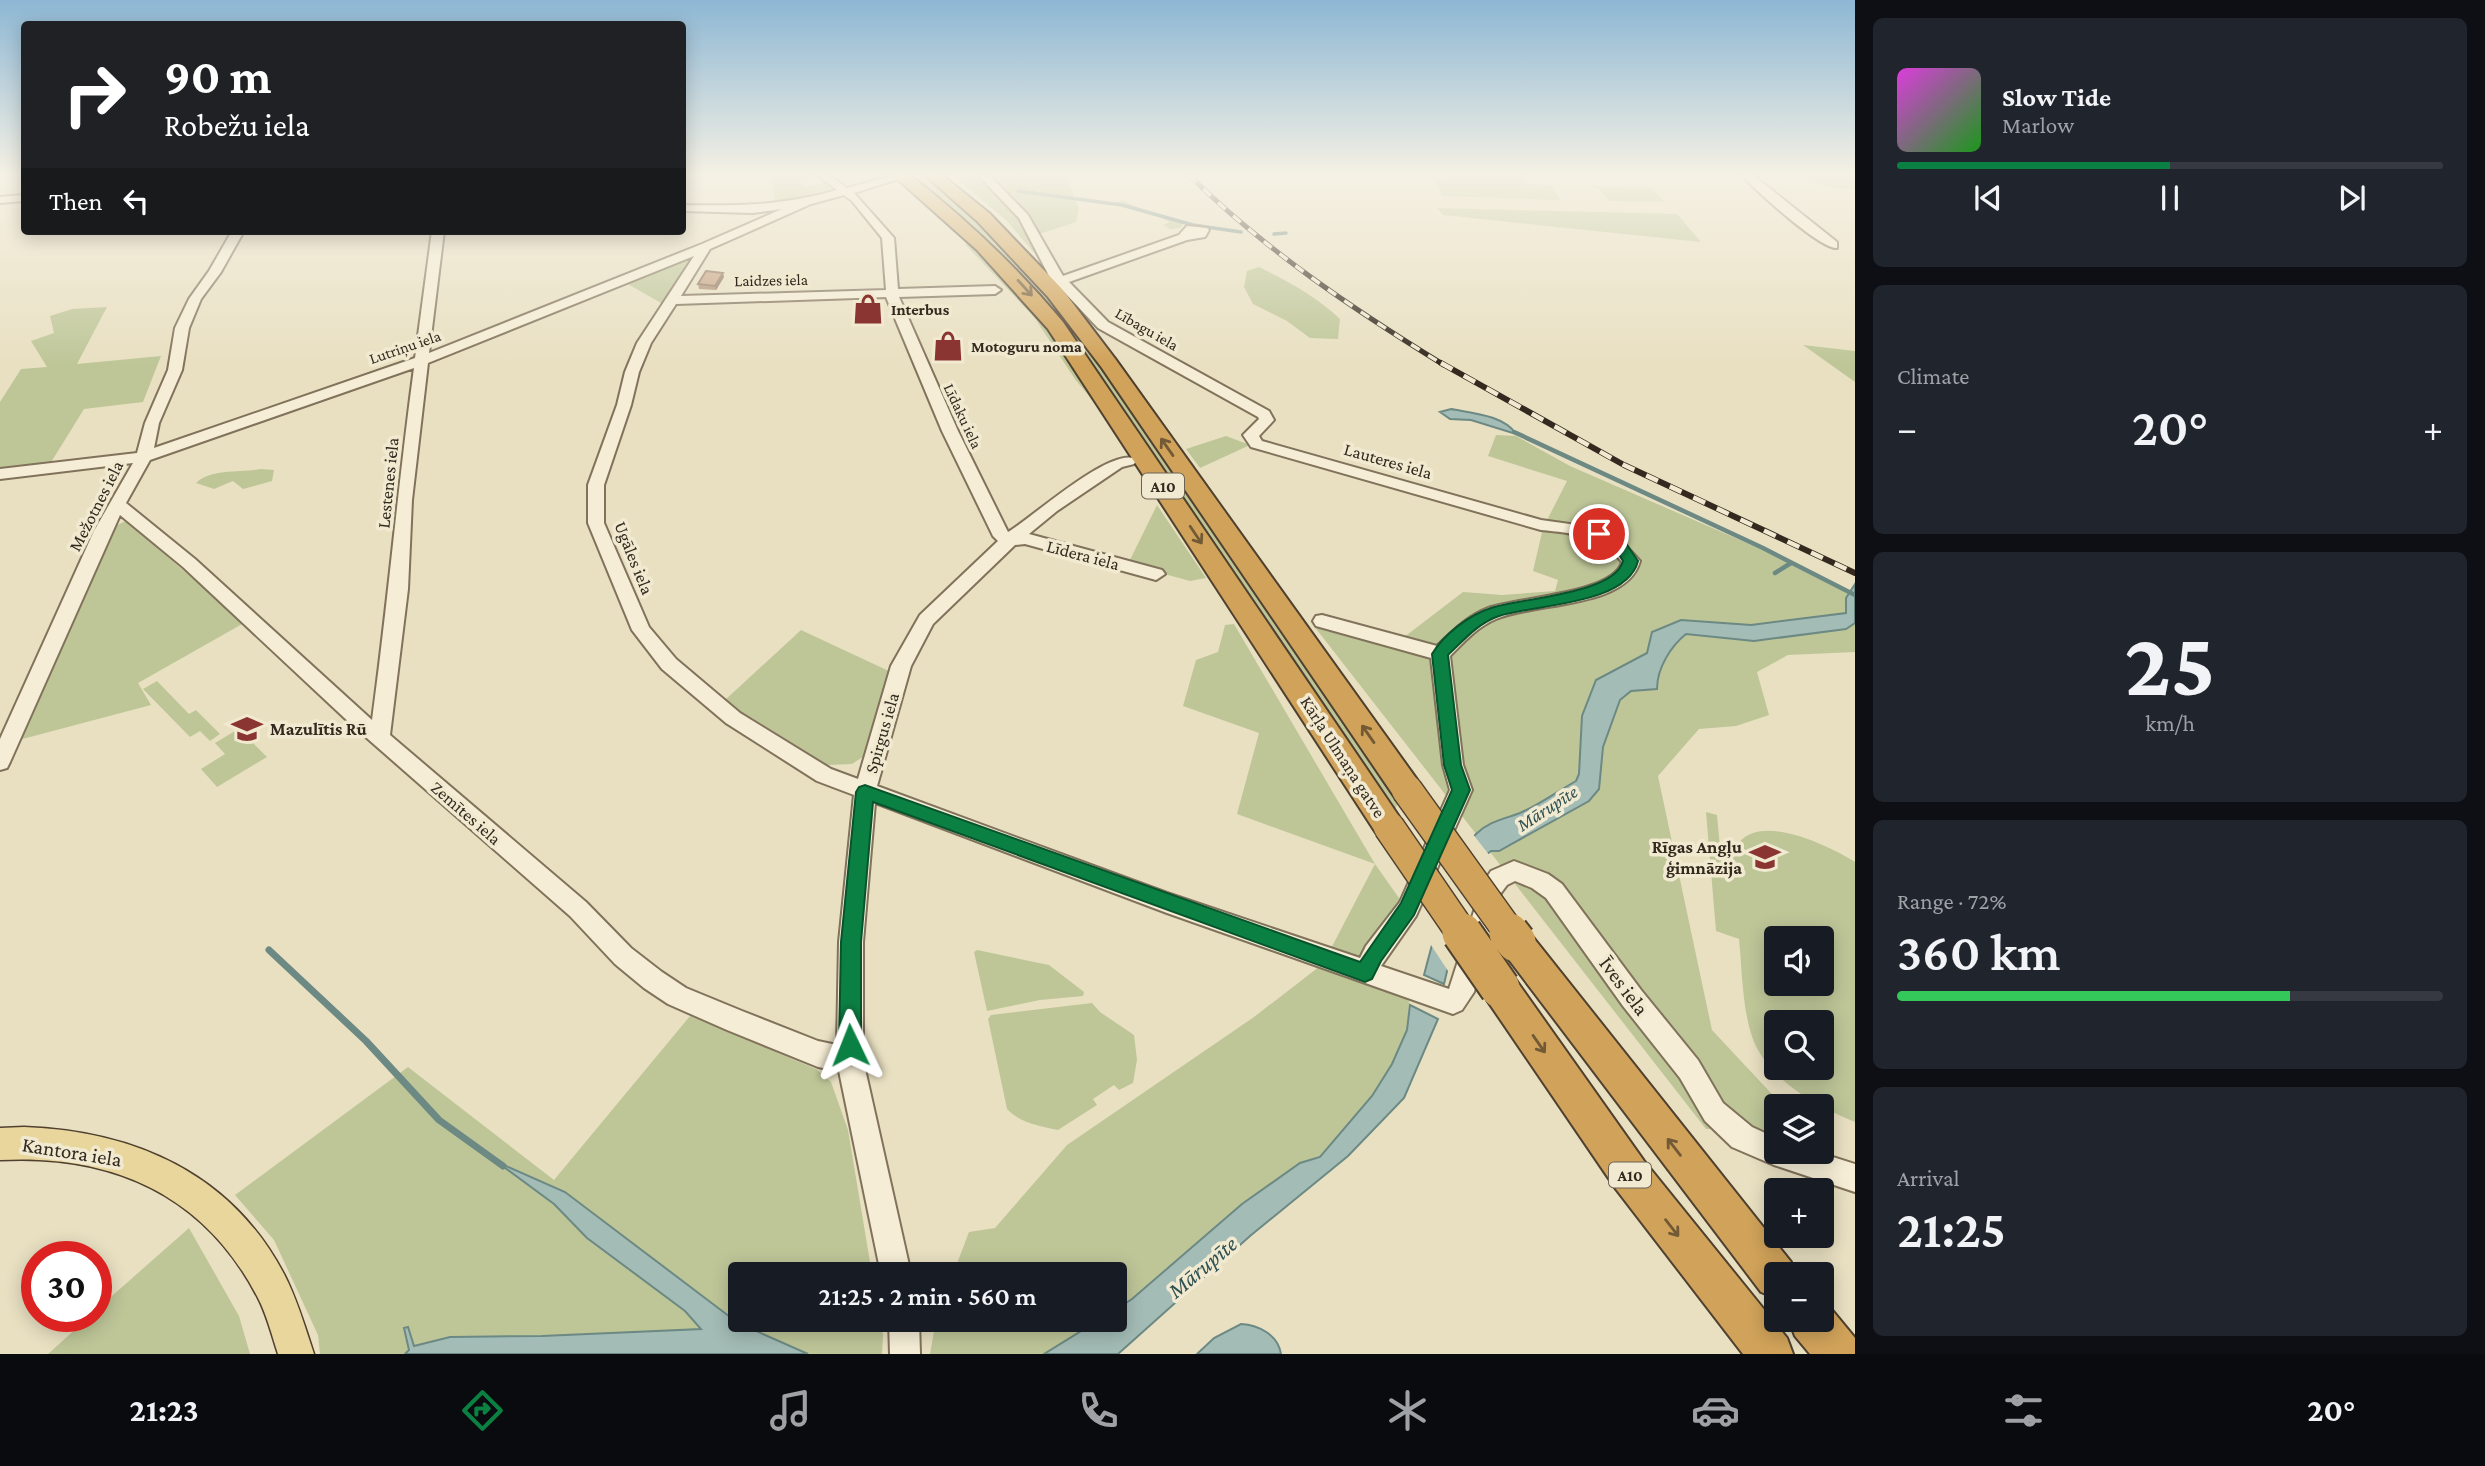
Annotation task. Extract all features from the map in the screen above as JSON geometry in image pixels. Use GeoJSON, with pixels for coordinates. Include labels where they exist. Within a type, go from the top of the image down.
{"type":"FeatureCollection","features":[{"type":"Feature","properties":{"kind":"highway","name":"Kārļa Ulmaņa gatve"},"geometry":{"type":"LineString","coordinates":[[976,238],[1001,262],[1056,327],[1389,827],[1630,1175],[1771,1354]]}},
{"type":"Feature","properties":{"kind":"highway","name":"Kārļa Ulmaņa gatve"},"geometry":{"type":"LineString","coordinates":[[1002,238],[1055,293],[1109,364],[1516,942],[1764,1262]]}},
{"type":"Feature","properties":{"kind":"highway"},"geometry":{"type":"LineString","coordinates":[[1821,1332],[1839,1354]]}},
{"type":"Feature","properties":{"kind":"main road","name":"Kantora iela"},"geometry":{"type":"LineString","coordinates":[[0,1143],[61,1146],[110,1155],[163,1175],[198,1196],[227,1225],[270,1284],[296,1354]]}},
{"type":"Feature","properties":{"kind":"street","name":"Mežotnes iela"},"geometry":{"type":"LineString","coordinates":[[0,762],[102,531],[144,457],[152,423],[175,370],[182,328],[195,299],[215,272],[234,238]]}},
{"type":"Feature","properties":{"kind":"street","name":"Lestenes iela"},"geometry":{"type":"LineString","coordinates":[[380,738],[399,589],[404,500],[437,238]]}},
{"type":"Feature","properties":{"kind":"street","name":"Lutriņu iela"},"geometry":{"type":"LineString","coordinates":[[0,474],[144,457],[423,359],[727,238]]}},
{"type":"Feature","properties":{"kind":"street","name":"Līdaku iela"},"geometry":{"type":"LineString","coordinates":[[888,238],[893,294],[914,349],[1001,536],[1010,540]]}},
{"type":"Feature","properties":{"kind":"street","name":"Lībagu iela"},"geometry":{"type":"LineString","coordinates":[[1034,238],[1060,281],[1103,325],[1264,414],[1267,420]]}},
{"type":"Feature","properties":{"kind":"street"},"geometry":{"type":"LineString","coordinates":[[1060,281],[1182,238]]}},
{"type":"Feature","properties":{"kind":"street"},"geometry":{"type":"LineString","coordinates":[[1824,238],[1833,245]]}},
{"type":"Feature","properties":{"kind":"street","name":"Ugāles iela"},"geometry":{"type":"LineString","coordinates":[[706,247],[644,343],[596,485],[596,523],[640,630],[670,664],[698,691],[733,718],[824,775],[1365,973],[1453,1002]]}},
{"type":"Feature","properties":{"kind":"street","name":"Laidzes iela"},"geometry":{"type":"LineString","coordinates":[[673,300],[995,290]]}},
{"type":"Feature","properties":{"kind":"street","name":"Lauteres iela"},"geometry":{"type":"LineString","coordinates":[[1267,420],[1251,435],[1256,444],[1541,525],[1577,528],[1599,534],[1620,545],[1631,561],[1628,572],[1606,588],[1495,612],[1475,621],[1440,654]]}},
{"type":"Feature","properties":{"kind":"street","name":"Spirgus iela"},"geometry":{"type":"LineString","coordinates":[[894,1262],[850,1060],[851,942],[865,792],[901,666],[926,620],[1010,540],[1051,507],[1116,464],[1128,461]]}},
{"type":"Feature","properties":{"kind":"street","name":"Zemītes iela"},"geometry":{"type":"LineString","coordinates":[[118,505],[197,571],[380,738],[578,909],[624,956],[653,980],[677,996],[795,1045],[818,1054],[850,1060]]}},
{"type":"Feature","properties":{"kind":"street","name":"Līdera iela"},"geometry":{"type":"LineString","coordinates":[[1010,540],[1025,538],[1156,574]]}},
{"type":"Feature","properties":{"kind":"street"},"geometry":{"type":"LineString","coordinates":[[1322,621],[1440,654],[1453,765],[1461,790],[1408,909],[1374,954],[1365,973]]}},
{"type":"Feature","properties":{"kind":"street","name":"Īves iela"},"geometry":{"type":"LineString","coordinates":[[1453,1002],[1462,992],[1491,890],[1499,878],[1514,871],[1540,881],[1554,891],[1632,998],[1689,1069],[1714,1112],[1742,1137],[1774,1151],[1855,1178]]}},
{"type":"Feature","properties":{"kind":"street"},"geometry":{"type":"LineString","coordinates":[[904,1332],[905,1354]]}},
{"type":"Feature","properties":{"kind":"green space"},"geometry":{"type":"Polygon","coordinates":[[[986,238],[993,238],[1011,256],[1089,347],[1399,801],[1394,812],[1040,295],[986,238]]]}},
{"type":"Feature","properties":{"kind":"green space"},"geometry":{"type":"Polygon","coordinates":[[[1022,238],[1028,238],[1040,260],[1022,238]]]}},
{"type":"Feature","properties":{"kind":"green space"},"geometry":{"type":"Polygon","coordinates":[[[1665,238],[1698,238],[1701,242],[1665,238]]]}},
{"type":"Feature","properties":{"kind":"green space"},"geometry":{"type":"Polygon","coordinates":[[[968,243],[1040,319],[1110,422],[1075,379],[1034,317],[965,244],[968,243]]]}},
{"type":"Feature","properties":{"kind":"green space"},"geometry":{"type":"Polygon","coordinates":[[[684,260],[691,262],[663,304],[624,282],[684,260]]]}},
{"type":"Feature","properties":{"kind":"green space"},"geometry":{"type":"Polygon","coordinates":[[[1259,267],[1302,290],[1340,319],[1338,339],[1310,338],[1287,321],[1253,304],[1244,287],[1247,271],[1259,267]]]}},
{"type":"Feature","properties":{"kind":"green space"},"geometry":{"type":"Polygon","coordinates":[[[107,307],[77,364],[161,356],[143,402],[84,409],[50,464],[0,469],[0,402],[21,369],[47,367],[31,341],[54,333],[50,316],[72,309],[107,307]]]}},
{"type":"Feature","properties":{"kind":"green space"},"geometry":{"type":"Polygon","coordinates":[[[1803,345],[1855,351],[1855,382],[1803,345]]]}},
{"type":"Feature","properties":{"kind":"green space"},"geometry":{"type":"Polygon","coordinates":[[[1496,435],[1516,436],[1570,466],[1763,550],[1855,597],[1855,652],[1788,655],[1757,672],[1769,715],[1736,726],[1699,729],[1658,776],[1712,1030],[1772,1094],[1764,1094],[1764,1130],[1706,1129],[1310,621],[1398,646],[1399,641],[1463,592],[1502,595],[1555,591],[1558,580],[1533,571],[1543,528],[1567,481],[1488,456],[1496,435]]]}},
{"type":"Feature","properties":{"kind":"green space"},"geometry":{"type":"Polygon","coordinates":[[[1226,436],[1250,445],[1200,468],[1186,449],[1226,436]]]}},
{"type":"Feature","properties":{"kind":"green space"},"geometry":{"type":"Polygon","coordinates":[[[274,470],[272,481],[243,489],[233,481],[214,489],[196,483],[218,473],[274,470]]]}},
{"type":"Feature","properties":{"kind":"green space"},"geometry":{"type":"Polygon","coordinates":[[[1157,505],[1206,578],[1190,581],[1128,564],[1157,505]]]}},
{"type":"Feature","properties":{"kind":"green space"},"geometry":{"type":"Polygon","coordinates":[[[126,521],[244,623],[138,683],[151,705],[15,741],[113,527],[126,521]]]}},
{"type":"Feature","properties":{"kind":"green space"},"geometry":{"type":"Polygon","coordinates":[[[1234,624],[1375,864],[1237,814],[1259,733],[1183,706],[1196,660],[1218,652],[1225,625],[1234,624]]]}},
{"type":"Feature","properties":{"kind":"green space"},"geometry":{"type":"Polygon","coordinates":[[[801,630],[891,672],[869,753],[852,764],[827,765],[724,701],[801,630]]]}},
{"type":"Feature","properties":{"kind":"green space"},"geometry":{"type":"Polygon","coordinates":[[[157,681],[189,714],[196,710],[220,734],[210,741],[200,731],[190,737],[143,689],[157,681]]]}},
{"type":"Feature","properties":{"kind":"green space"},"geometry":{"type":"Polygon","coordinates":[[[245,725],[257,738],[252,742],[267,757],[217,787],[201,769],[225,754],[215,743],[245,725]]]}},
{"type":"Feature","properties":{"kind":"green space"},"geometry":{"type":"Polygon","coordinates":[[[1706,812],[1717,815],[1721,858],[1731,862],[1735,849],[1746,836],[1760,831],[1776,831],[1812,840],[1855,862],[1855,1122],[1834,1112],[1834,1094],[1801,1094],[1783,1080],[1834,1080],[1834,1010],[1764,1010],[1764,1059],[1756,1047],[1747,1019],[1739,939],[1716,931],[1706,812]]]}},
{"type":"Feature","properties":{"kind":"green space"},"geometry":{"type":"Polygon","coordinates":[[[1375,864],[1404,905],[1361,956],[1327,956],[1375,864]]]}},
{"type":"Feature","properties":{"kind":"green space"},"geometry":{"type":"Polygon","coordinates":[[[977,950],[1049,965],[1084,992],[1083,996],[1040,1000],[987,1011],[974,952],[977,950]]]}},
{"type":"Feature","properties":{"kind":"green space"},"geometry":{"type":"Polygon","coordinates":[[[1324,963],[1406,992],[1410,1005],[1407,1030],[1392,1064],[1372,1096],[1320,1157],[1300,1163],[1242,1204],[1127,1302],[1127,1262],[958,1262],[969,1232],[995,1228],[1067,1145],[1254,1017],[1324,963]]]}},
{"type":"Feature","properties":{"kind":"green space"},"geometry":{"type":"Polygon","coordinates":[[[1092,1003],[1100,1012],[1134,1035],[1137,1060],[1133,1083],[1119,1090],[1114,1085],[1093,1099],[1097,1105],[1058,1130],[1031,1123],[1012,1114],[1007,1109],[988,1019],[991,1015],[1092,1003]]]}},
{"type":"Feature","properties":{"kind":"green space"},"geometry":{"type":"Polygon","coordinates":[[[690,1016],[816,1069],[831,1082],[848,1130],[870,1262],[728,1262],[728,1332],[882,1332],[882,1354],[320,1354],[318,1335],[274,1240],[235,1195],[408,1067],[554,1180],[690,1016]]]}},
{"type":"Feature","properties":{"kind":"green space"},"geometry":{"type":"Polygon","coordinates":[[[189,1228],[239,1316],[250,1354],[48,1354],[72,1332],[112,1332],[112,1296],[189,1228]]]}},
{"type":"Feature","properties":{"kind":"green space"},"geometry":{"type":"Polygon","coordinates":[[[934,1332],[1080,1332],[1044,1354],[930,1354],[934,1332]]]}},
{"type":"Feature","properties":{"kind":"water"},"geometry":{"type":"Polygon","coordinates":[[[1451,409],[1495,419],[1516,434],[1471,420],[1450,419],[1440,412],[1451,409]]]}},
{"type":"Feature","properties":{"kind":"water","name":"Mārupīte"},"geometry":{"type":"Polygon","coordinates":[[[1855,584],[1855,623],[1846,629],[1754,641],[1686,634],[1680,639],[1662,666],[1657,689],[1631,691],[1620,700],[1603,747],[1599,789],[1589,801],[1499,851],[1491,851],[1486,855],[1470,874],[1444,984],[1424,975],[1453,879],[1468,845],[1476,834],[1491,823],[1520,813],[1576,781],[1579,774],[1582,716],[1596,680],[1647,653],[1652,632],[1681,620],[1751,625],[1846,613],[1846,598],[1855,584]]]}},
{"type":"Feature","properties":{"kind":"water","name":"Mārupīte"},"geometry":{"type":"Polygon","coordinates":[[[1410,1005],[1438,1019],[1404,1098],[1348,1156],[1250,1236],[1118,1354],[1044,1354],[1080,1332],[1127,1332],[1127,1302],[1242,1204],[1300,1163],[1320,1157],[1372,1096],[1392,1064],[1407,1030],[1410,1005]]]}},
{"type":"Feature","properties":{"kind":"water"},"geometry":{"type":"Polygon","coordinates":[[[497,1162],[565,1192],[728,1315],[728,1332],[758,1332],[808,1354],[405,1354],[409,1350],[404,1328],[408,1327],[414,1346],[450,1337],[701,1329],[685,1311],[587,1238],[554,1204],[497,1162]]]}},
{"type":"Feature","properties":{"kind":"water"},"geometry":{"type":"Polygon","coordinates":[[[1241,1324],[1267,1332],[1276,1341],[1281,1354],[1197,1354],[1214,1338],[1241,1324]]]}},
{"type":"Feature","properties":{"kind":"pier"},"geometry":{"type":"Polygon","coordinates":[[[1472,833],[1490,856],[1474,876],[1467,919],[1450,974],[1429,942],[1462,849],[1472,833]]]}},
{"type":"Feature","properties":{"kind":"building"},"geometry":{"type":"Polygon","coordinates":[[[706,271],[723,273],[715,286],[698,284],[706,271]]]}},
{"type":"Feature","properties":{"kind":"waterway"},"geometry":{"type":"LineString","coordinates":[[1514,432],[1763,548],[1855,595]]}},
{"type":"Feature","properties":{"kind":"waterway"},"geometry":{"type":"LineString","coordinates":[[1775,573],[1791,563]]}},
{"type":"Feature","properties":{"kind":"waterway"},"geometry":{"type":"LineString","coordinates":[[269,950],[366,1041],[439,1120],[503,1166]]}},
{"type":"Feature","properties":{"kind":"railway"},"geometry":{"type":"LineString","coordinates":[[1261,238],[1376,322],[1444,365]]}},
{"type":"Feature","properties":{"kind":"railway"},"geometry":{"type":"LineString","coordinates":[[1441,363],[1624,465],[1855,573]]}},
{"type":"Feature","properties":{"kind":"place","name":"Interbus"},"geometry":{"type":"Point","coordinates":[868,309]}},
{"type":"Feature","properties":{"kind":"place","name":"Motoguru noma"},"geometry":{"type":"Point","coordinates":[948,346]}},
{"type":"Feature","properties":{"kind":"place","name":"Mazulītis Rū"},"geometry":{"type":"Point","coordinates":[247,729]}},
{"type":"Feature","properties":{"kind":"place","name":"Rīgas Angļu ģimnāzija"},"geometry":{"type":"Point","coordinates":[1765,857]}},
{"type":"Feature","properties":{"kind":"route"},"geometry":{"type":"LineString","coordinates":[[850,1045],[851,942],[865,792],[1365,973],[1374,954],[1408,909],[1455,809],[1461,790],[1453,765],[1440,654],[1475,621],[1495,612],[1606,588],[1628,572],[1631,561],[1620,545],[1599,534]]}}]}
